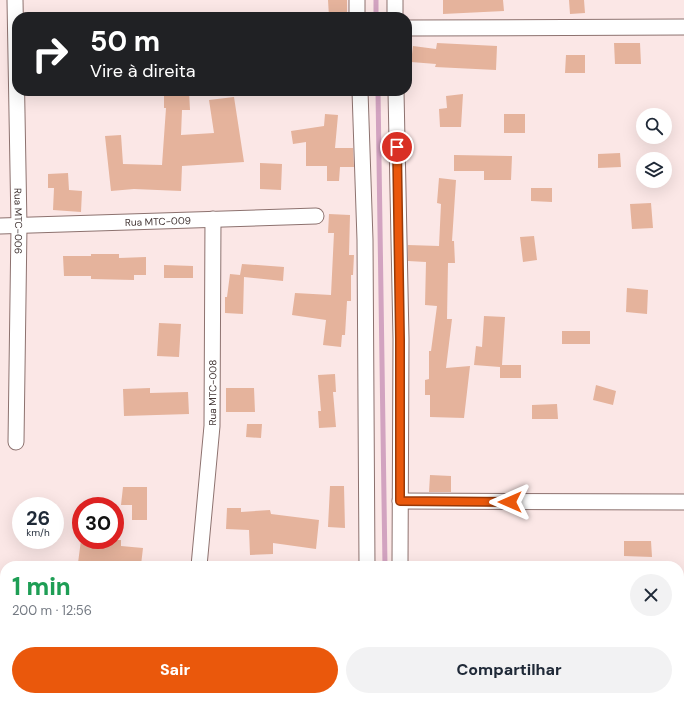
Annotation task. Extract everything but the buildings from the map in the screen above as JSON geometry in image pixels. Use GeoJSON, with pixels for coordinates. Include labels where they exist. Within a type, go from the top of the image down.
{"type":"FeatureCollection","features":[{"type":"Feature","properties":{"kind":"street","name":"Rua MTC-006"},"geometry":{"type":"LineString","coordinates":[[15,0],[15,12]]}},
{"type":"Feature","properties":{"kind":"street"},"geometry":{"type":"LineString","coordinates":[[357,0],[357,12]]}},
{"type":"Feature","properties":{"kind":"street"},"geometry":{"type":"LineString","coordinates":[[395,0],[395,12]]}},
{"type":"Feature","properties":{"kind":"street"},"geometry":{"type":"LineString","coordinates":[[412,28],[684,27]]}},
{"type":"Feature","properties":{"kind":"street","name":"Rua MTC-006"},"geometry":{"type":"LineString","coordinates":[[16,442],[19,226],[17,96]]}},
{"type":"Feature","properties":{"kind":"street"},"geometry":{"type":"LineString","coordinates":[[360,96],[366,240],[366,561]]}},
{"type":"Feature","properties":{"kind":"street"},"geometry":{"type":"LineString","coordinates":[[396,96],[400,339],[400,561]]}},
{"type":"Feature","properties":{"kind":"street","name":"Rua MTC-009"},"geometry":{"type":"LineString","coordinates":[[0,226],[316,216]]}},
{"type":"Feature","properties":{"kind":"street","name":"Rua MTC-008"},"geometry":{"type":"LineString","coordinates":[[199,561],[212,426],[213,219]]}},
{"type":"Feature","properties":{"kind":"street"},"geometry":{"type":"LineString","coordinates":[[400,501],[684,502]]}},
{"type":"Feature","properties":{"kind":"waterway"},"geometry":{"type":"LineString","coordinates":[[376,0],[376,12]]}},
{"type":"Feature","properties":{"kind":"waterway"},"geometry":{"type":"LineString","coordinates":[[378,96],[385,561]]}},
{"type":"Feature","properties":{"kind":"route"},"geometry":{"type":"LineString","coordinates":[[397,147],[400,339],[400,501],[510,502]]}}]}
